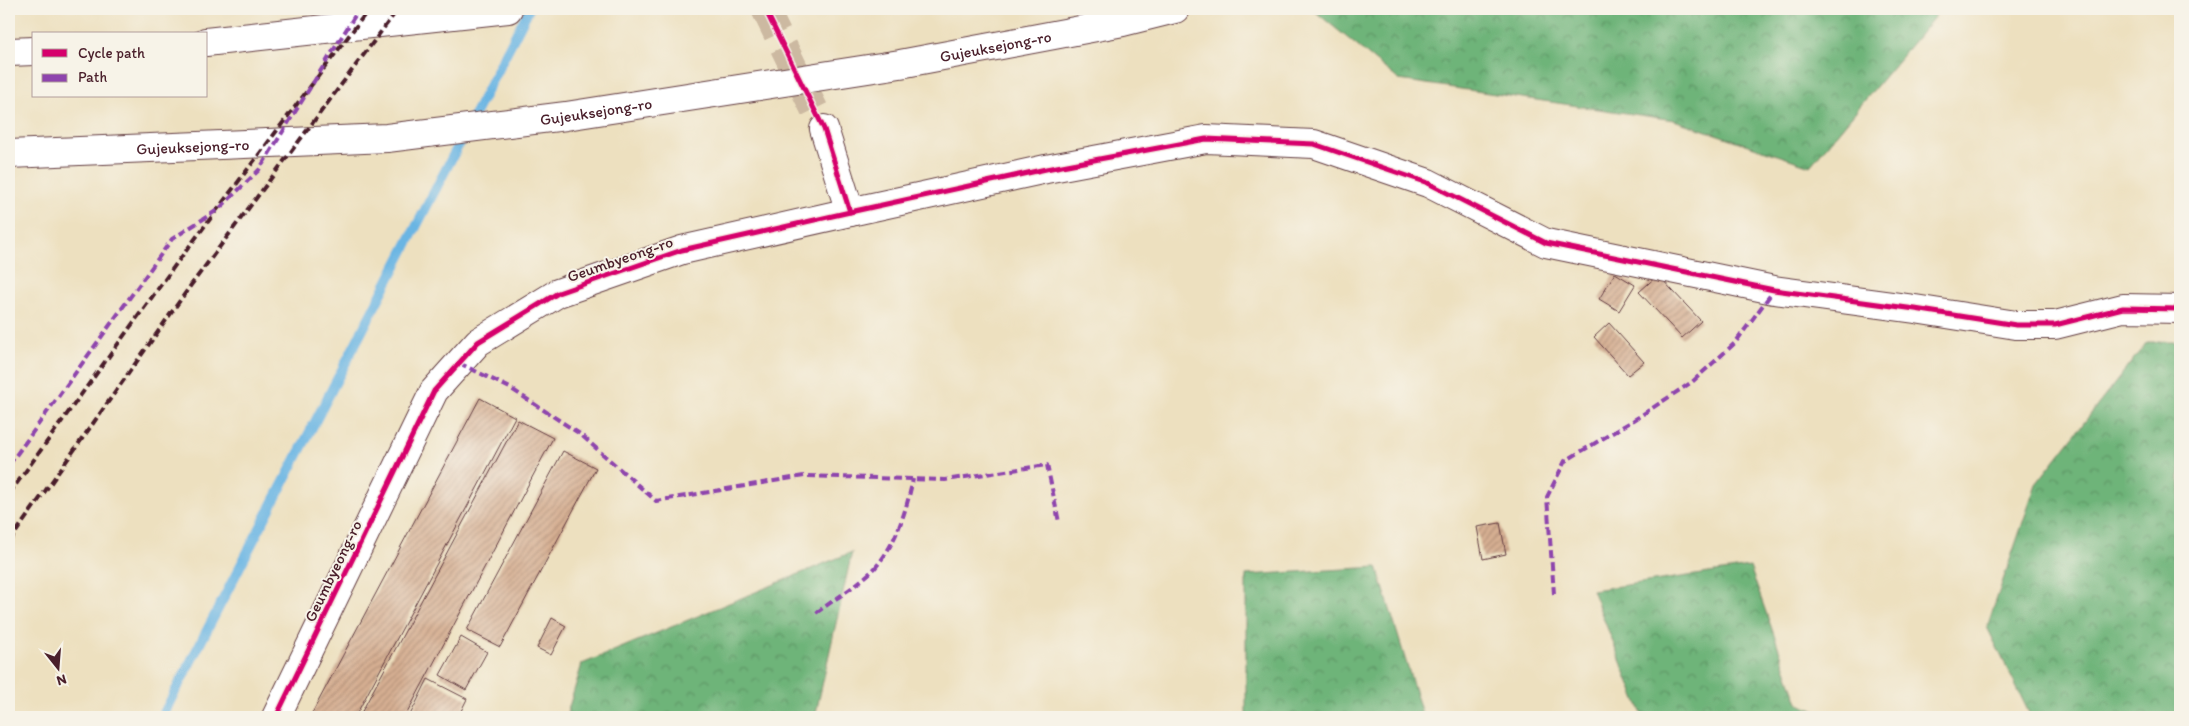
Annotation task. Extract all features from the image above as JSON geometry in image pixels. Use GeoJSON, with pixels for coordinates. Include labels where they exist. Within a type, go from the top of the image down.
{"type":"FeatureCollection","features":[{"type":"Feature","properties":{"kind":"main road"},"geometry":{"type":"LineString","coordinates":[[208,42],[440,18],[508,9]]}},
{"type":"Feature","properties":{"kind":"main road","name":"Gujeuksejong-ro"},"geometry":{"type":"LineString","coordinates":[[9,154],[387,138],[566,116],[900,64],[1123,22],[1175,9]]}},
{"type":"Feature","properties":{"kind":"main road"},"geometry":{"type":"LineString","coordinates":[[9,52],[32,51]]}},
{"type":"Feature","properties":{"kind":"main road"},"geometry":{"type":"LineString","coordinates":[[824,129],[850,212]]}},
{"type":"Feature","properties":{"kind":"main road","name":"Geumbyeong-ro"},"geometry":{"type":"LineString","coordinates":[[276,717],[434,391],[478,342],[558,293],[682,250],[1046,169],[1206,139],[1314,144],[1428,183],[1546,242],[1774,290],[2016,325],[2055,325],[2123,308],[2180,309]]}},
{"type":"Feature","properties":{"kind":"green space"},"geometry":{"type":"Polygon","coordinates":[[[1312,9],[1941,9],[1810,166],[1674,120],[1399,80],[1312,9]]]}},
{"type":"Feature","properties":{"kind":"green space"},"geometry":{"type":"Polygon","coordinates":[[[2147,342],[2180,342],[2180,717],[2031,717],[1987,627],[2036,484],[2147,342]]]}},
{"type":"Feature","properties":{"kind":"green space"},"geometry":{"type":"Polygon","coordinates":[[[852,552],[815,717],[566,717],[582,664],[852,552]]]}},
{"type":"Feature","properties":{"kind":"green space"},"geometry":{"type":"Polygon","coordinates":[[[1377,567],[1423,717],[1246,717],[1246,575],[1377,567]]]}},
{"type":"Feature","properties":{"kind":"green space"},"geometry":{"type":"Polygon","coordinates":[[[1750,567],[1798,703],[1828,717],[1643,717],[1592,590],[1750,567]]]}},
{"type":"Feature","properties":{"kind":"building"},"geometry":{"type":"Polygon","coordinates":[[[1615,273],[1635,285],[1619,311],[1599,299],[1615,273]]]}},
{"type":"Feature","properties":{"kind":"building"},"geometry":{"type":"Polygon","coordinates":[[[1658,275],[1701,321],[1682,338],[1639,292],[1658,275]]]}},
{"type":"Feature","properties":{"kind":"building"},"geometry":{"type":"Polygon","coordinates":[[[1609,323],[1644,362],[1628,375],[1594,337],[1609,323]]]}},
{"type":"Feature","properties":{"kind":"building"},"geometry":{"type":"Polygon","coordinates":[[[480,398],[515,417],[355,717],[310,717],[480,398]]]}},
{"type":"Feature","properties":{"kind":"building"},"geometry":{"type":"Polygon","coordinates":[[[518,420],[553,438],[405,717],[359,717],[518,420]]]}},
{"type":"Feature","properties":{"kind":"building"},"geometry":{"type":"Polygon","coordinates":[[[563,451],[596,468],[500,647],[467,630],[563,451]]]}},
{"type":"Feature","properties":{"kind":"building"},"geometry":{"type":"Polygon","coordinates":[[[1500,523],[1506,554],[1483,559],[1477,527],[1500,523]]]}},
{"type":"Feature","properties":{"kind":"building"},"geometry":{"type":"Polygon","coordinates":[[[552,618],[566,626],[551,655],[537,648],[552,618]]]}},
{"type":"Feature","properties":{"kind":"building"},"geometry":{"type":"Polygon","coordinates":[[[461,637],[487,652],[466,690],[440,675],[461,637]]]}},
{"type":"Feature","properties":{"kind":"building"},"geometry":{"type":"Polygon","coordinates":[[[428,679],[467,699],[458,717],[409,717],[428,679]]]}},
{"type":"Feature","properties":{"kind":"waterway"},"geometry":{"type":"LineString","coordinates":[[162,717],[529,9]]}},
{"type":"Feature","properties":{"kind":"tunnel"},"geometry":{"type":"LineString","coordinates":[[765,9],[824,129]]}},
{"type":"Feature","properties":{"kind":"railway"},"geometry":{"type":"LineString","coordinates":[[9,494],[176,264],[369,9]]}},
{"type":"Feature","properties":{"kind":"railway"},"geometry":{"type":"LineString","coordinates":[[9,542],[191,285],[398,9]]}},
{"type":"Feature","properties":{"kind":"marked path"},"geometry":{"type":"LineString","coordinates":[[9,465],[172,239],[219,209],[259,170],[359,9]]}},
{"type":"Feature","properties":{"kind":"marked path"},"geometry":{"type":"LineString","coordinates":[[1554,594],[1547,497],[1565,461],[1634,420],[1692,382],[1735,343],[1774,290]]}},
{"type":"Feature","properties":{"kind":"marked path"},"geometry":{"type":"LineString","coordinates":[[459,363],[510,388],[580,434],[656,501],[804,476],[945,480],[1047,465],[1059,522]]}},
{"type":"Feature","properties":{"kind":"marked path"},"geometry":{"type":"LineString","coordinates":[[816,613],[861,580],[883,558],[900,526],[913,479]]}},
{"type":"Feature","properties":{"kind":"cycle path"},"geometry":{"type":"LineString","coordinates":[[276,717],[434,391],[478,342],[558,293],[682,250],[850,212],[824,129],[765,9]]}},
{"type":"Feature","properties":{"kind":"cycle path"},"geometry":{"type":"LineString","coordinates":[[850,212],[1046,169],[1206,139],[1314,144],[1428,183],[1546,243],[1774,290],[2016,325],[2055,325],[2123,308],[2180,309]]}}]}
